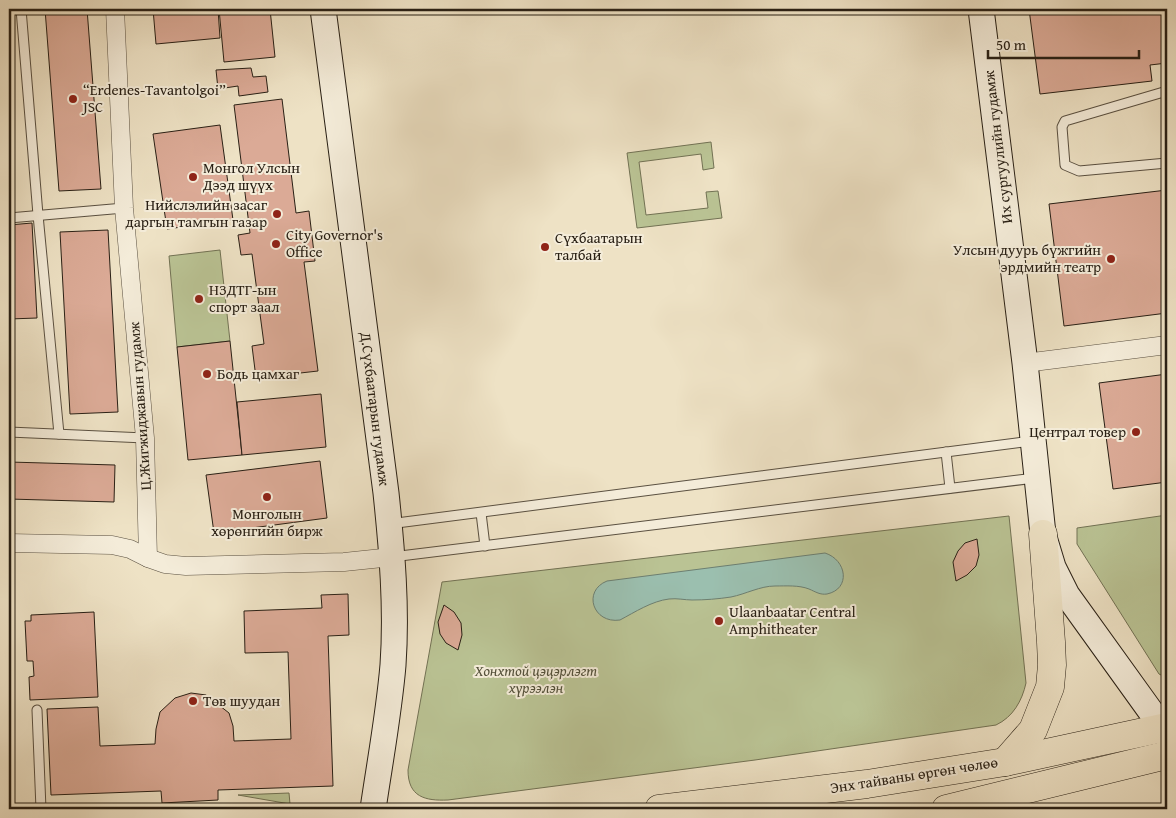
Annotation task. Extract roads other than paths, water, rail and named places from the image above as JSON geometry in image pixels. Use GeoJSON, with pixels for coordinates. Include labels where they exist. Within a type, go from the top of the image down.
{"type":"FeatureCollection","features":[{"type":"Feature","properties":{"kind":"highway"},"geometry":{"type":"LineString","coordinates":[[1005,762],[1033,730],[1050,687],[1052,665],[1051,642],[1043,534]]}},
{"type":"Feature","properties":{"kind":"highway","name":"Энх тайваны өргөн чөлөө"},"geometry":{"type":"LineString","coordinates":[[659,809],[867,784],[1005,762],[1166,730]]}},
{"type":"Feature","properties":{"kind":"highway"},"geometry":{"type":"LineString","coordinates":[[946,809],[1167,755]]}},
{"type":"Feature","properties":{"kind":"main road","name":"Д.Сүхбаатарын гудамж"},"geometry":{"type":"LineString","coordinates":[[323,9],[392,557],[393,665],[373,809]]}},
{"type":"Feature","properties":{"kind":"main road","name":"Их сургуулийн гудамж"},"geometry":{"type":"LineString","coordinates":[[981,9],[1025,363],[1043,534],[1053,567],[1066,595],[1166,730]]}},
{"type":"Feature","properties":{"kind":"street","name":"Ц.Жигжиджавын гудамж"},"geometry":{"type":"LineString","coordinates":[[115,9],[124,208],[145,438],[148,558]]}},
{"type":"Feature","properties":{"kind":"street"},"geometry":{"type":"LineString","coordinates":[[1025,363],[1167,345]]}},
{"type":"Feature","properties":{"kind":"street"},"geometry":{"type":"LineString","coordinates":[[9,543],[112,545],[130,549],[166,564],[186,566],[344,562],[392,557]]}},
{"type":"Feature","properties":{"kind":"lane"},"geometry":{"type":"LineString","coordinates":[[21,9],[59,434]]}},
{"type":"Feature","properties":{"kind":"lane"},"geometry":{"type":"LineString","coordinates":[[1167,91],[1065,121],[1062,127],[1065,165],[1079,171],[1167,163]]}},
{"type":"Feature","properties":{"kind":"lane"},"geometry":{"type":"LineString","coordinates":[[9,218],[124,208]]}},
{"type":"Feature","properties":{"kind":"lane"},"geometry":{"type":"LineString","coordinates":[[9,432],[145,438]]}},
{"type":"Feature","properties":{"kind":"lane"},"geometry":{"type":"LineString","coordinates":[[389,524],[1034,440]]}},
{"type":"Feature","properties":{"kind":"lane"},"geometry":{"type":"LineString","coordinates":[[946,452],[950,488]]}},
{"type":"Feature","properties":{"kind":"lane"},"geometry":{"type":"LineString","coordinates":[[392,557],[1037,477]]}},
{"type":"Feature","properties":{"kind":"lane"},"geometry":{"type":"LineString","coordinates":[[481,513],[485,546]]}},
{"type":"Feature","properties":{"kind":"lane"},"geometry":{"type":"LineString","coordinates":[[37,710],[41,809]]}},
{"type":"Feature","properties":{"kind":"place","name":"“Erdenes-Tavantolgoi” JSC"},"geometry":{"type":"Point","coordinates":[73,99]}},
{"type":"Feature","properties":{"kind":"place","name":"Монгол Улсын Дээд шүүх"},"geometry":{"type":"Point","coordinates":[193,177]}},
{"type":"Feature","properties":{"kind":"place","name":"Нийслэлийн засаг даргын тамгын газар"},"geometry":{"type":"Point","coordinates":[277,214]}},
{"type":"Feature","properties":{"kind":"place","name":"City Governor's Office"},"geometry":{"type":"Point","coordinates":[276,244]}},
{"type":"Feature","properties":{"kind":"place","name":"Сүхбаатарын талбай"},"geometry":{"type":"Point","coordinates":[545,247]}},
{"type":"Feature","properties":{"kind":"place","name":"Улсын дуурь бүжгийн эрдмийн театр"},"geometry":{"type":"Point","coordinates":[1111,259]}},
{"type":"Feature","properties":{"kind":"place","name":"НЗДТГ-ын спорт заал"},"geometry":{"type":"Point","coordinates":[199,299]}},
{"type":"Feature","properties":{"kind":"place","name":"Бодь цамхаг"},"geometry":{"type":"Point","coordinates":[207,374]}},
{"type":"Feature","properties":{"kind":"place","name":"Централ товер"},"geometry":{"type":"Point","coordinates":[1136,432]}},
{"type":"Feature","properties":{"kind":"place","name":"Монголын хөрөнгийн бирж"},"geometry":{"type":"Point","coordinates":[267,497]}},
{"type":"Feature","properties":{"kind":"place","name":"Ulaanbaatar Central Amphitheater"},"geometry":{"type":"Point","coordinates":[719,621]}},
{"type":"Feature","properties":{"kind":"place","name":"Төв шуудан"},"geometry":{"type":"Point","coordinates":[193,701]}},
{"type":"Feature","properties":{"kind":"park label","name":"Хонхтой цэцэрлэгт хүрээлэн"},"geometry":{"type":"Point","coordinates":[536,680]}}]}
